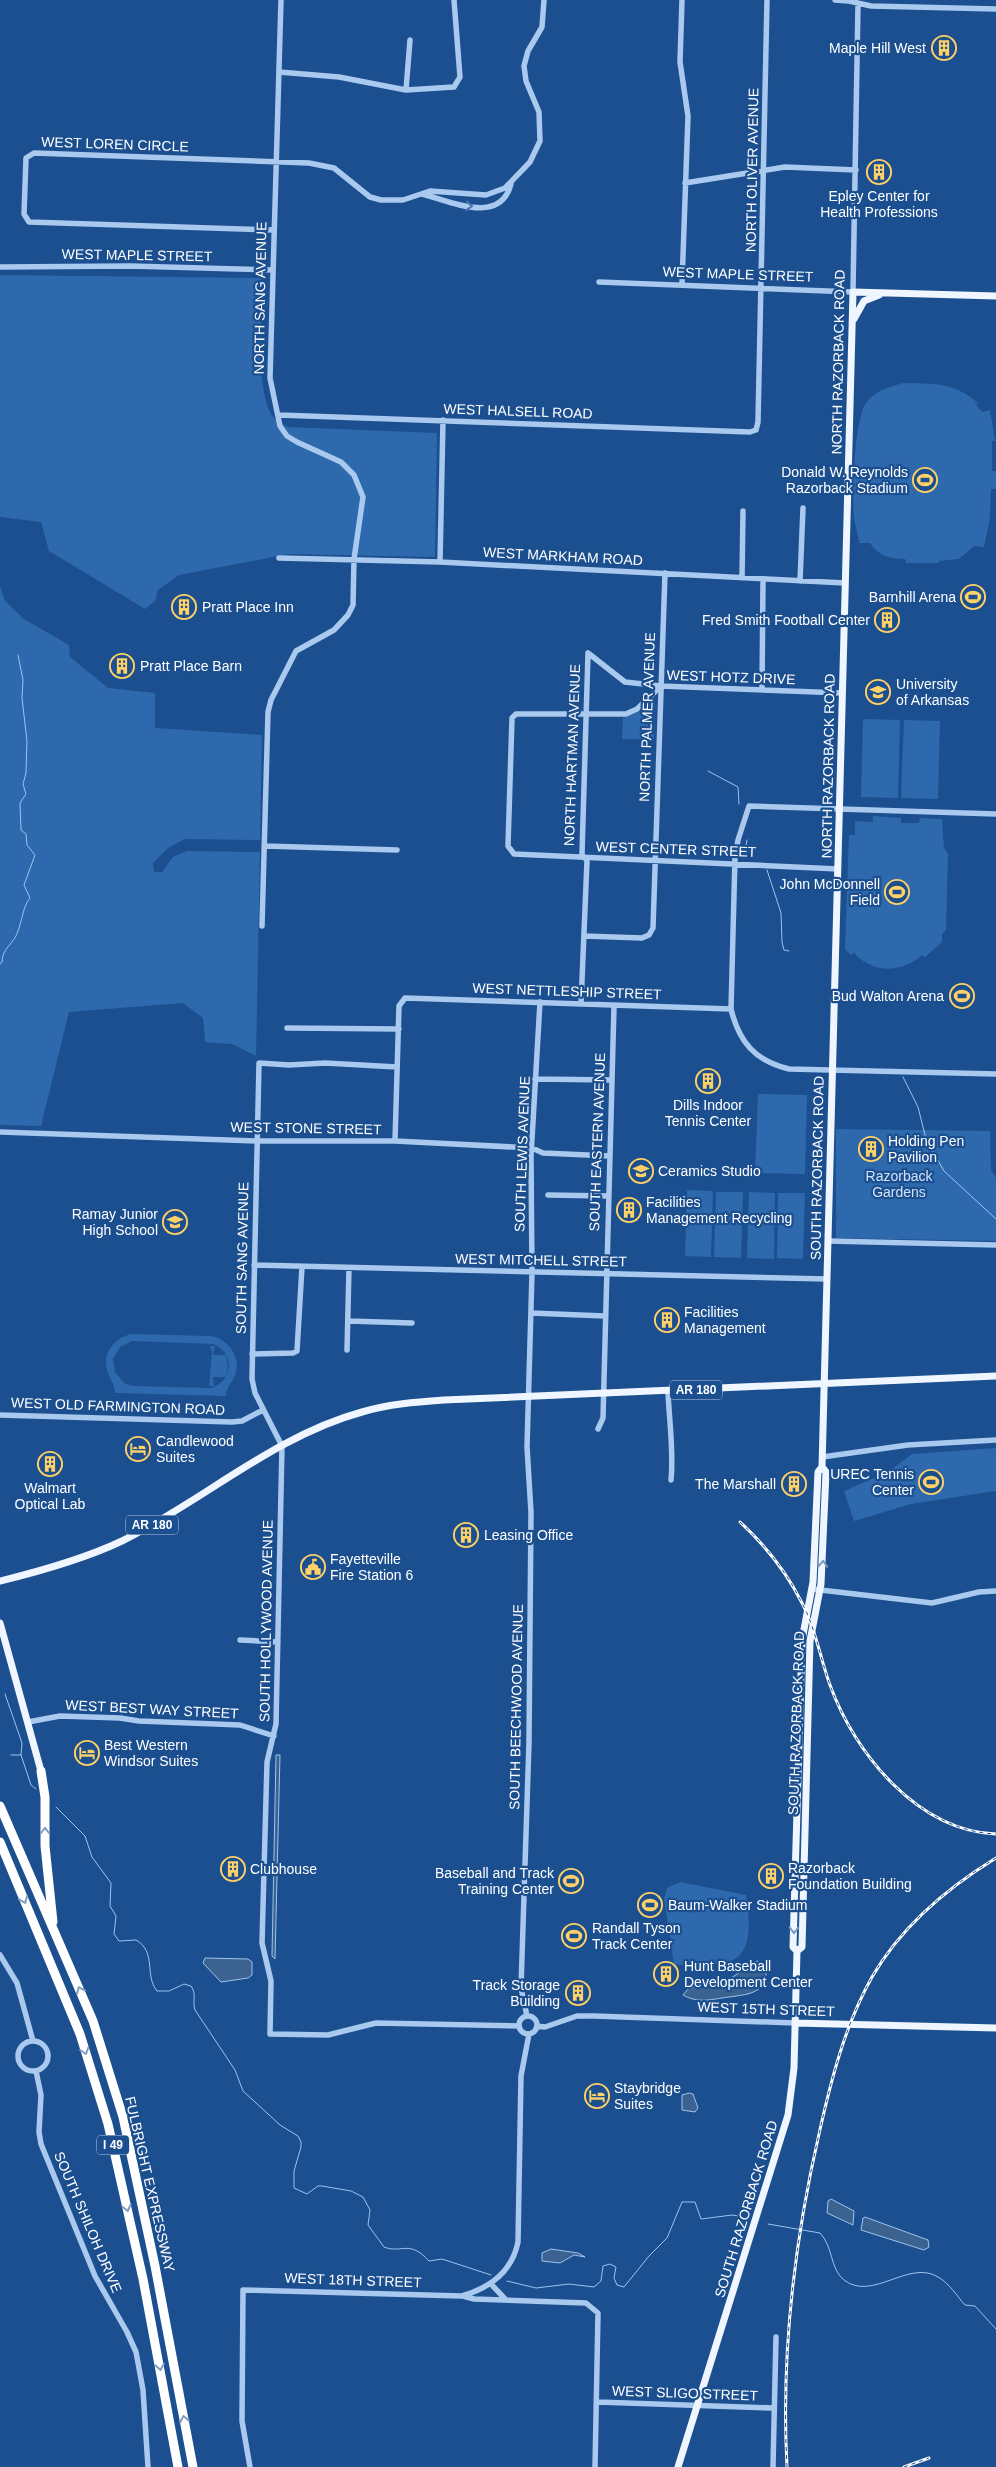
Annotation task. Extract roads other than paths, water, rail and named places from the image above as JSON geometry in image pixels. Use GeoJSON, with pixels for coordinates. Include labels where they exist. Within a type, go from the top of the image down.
{"type":"FeatureCollection","features":[{"type":"Feature","properties":{"kind":"highway"},"geometry":{"type":"LineString","coordinates":[[42,1771],[45,1846],[54,1932]]}},
{"type":"Feature","properties":{"kind":"highway","name":"FULBRIGHT EXPRESSWAY"},"geometry":{"type":"LineString","coordinates":[[0,1806],[93,2021],[124,2116],[157,2275],[193,2467]]}},
{"type":"Feature","properties":{"kind":"highway","name":"FULBRIGHT EXPRESSWAY"},"geometry":{"type":"LineString","coordinates":[[0,1842],[80,2034],[108,2124],[143,2279],[175,2448]]}},
{"type":"Feature","properties":{"kind":"highway"},"geometry":{"type":"LineString","coordinates":[[0,1846],[6,1855]]}},
{"type":"Feature","properties":{"kind":"highway"},"geometry":{"type":"LineString","coordinates":[[173,2467],[175,2448]]}},
{"type":"Feature","properties":{"kind":"highway","name":"I 49"},"geometry":{"type":"LineString","coordinates":[[175,2448],[178,2467]]}},
{"type":"Feature","properties":{"kind":"main road","name":"WEST MAPLE STREET"},"geometry":{"type":"LineString","coordinates":[[853,292],[996,296]]}},
{"type":"Feature","properties":{"kind":"main road","name":"NORTH RAZORBACK ROAD"},"geometry":{"type":"LineString","coordinates":[[838,869],[853,292]]}},
{"type":"Feature","properties":{"kind":"main road"},"geometry":{"type":"LineString","coordinates":[[852,326],[859,307],[864,301],[882,293]]}},
{"type":"Feature","properties":{"kind":"main road","name":"SOUTH RAZORBACK ROAD"},"geometry":{"type":"LineString","coordinates":[[678,2467],[699,2405],[788,2115],[793,2083],[797,1951],[802,1947],[810,1641],[826,1472],[822,1467],[822,1457],[838,869]]}},
{"type":"Feature","properties":{"kind":"main road","name":"AR 180"},"geometry":{"type":"LineString","coordinates":[[0,1581],[74,1560],[123,1540],[282,1446],[344,1417],[387,1406],[444,1400],[528,1398],[996,1376]]}},
{"type":"Feature","properties":{"kind":"main road"},"geometry":{"type":"LineString","coordinates":[[0,1623],[42,1771]]}},
{"type":"Feature","properties":{"kind":"main road","name":"WEST 15TH STREET"},"geometry":{"type":"LineString","coordinates":[[795,2023],[996,2028]]}},
{"type":"Feature","properties":{"kind":"street","name":"NORTH SANG AVENUE"},"geometry":{"type":"LineString","coordinates":[[265,846],[268,712],[271,700],[296,651],[334,630],[348,615],[353,605],[354,559],[363,497],[354,474],[341,462],[287,436],[280,426],[269,365],[281,0]]}},
{"type":"Feature","properties":{"kind":"street"},"geometry":{"type":"LineString","coordinates":[[279,72],[339,77],[406,90],[450,88],[457,85],[460,77],[454,0]]}},
{"type":"Feature","properties":{"kind":"street"},"geometry":{"type":"LineString","coordinates":[[277,162],[321,164],[334,168],[370,197],[381,200],[402,200],[430,191],[486,195],[500,191],[511,183],[530,162],[540,140],[538,112],[526,81],[524,66],[528,51],[542,27],[544,0]]}},
{"type":"Feature","properties":{"kind":"street"},"geometry":{"type":"LineString","coordinates":[[682,0],[680,62],[688,116],[682,284]]}},
{"type":"Feature","properties":{"kind":"street","name":"NORTH OLIVER AVENUE"},"geometry":{"type":"LineString","coordinates":[[756,430],[758,422],[762,288],[767,0]]}},
{"type":"Feature","properties":{"kind":"street"},"geometry":{"type":"LineString","coordinates":[[835,0],[858,4],[996,9]]}},
{"type":"Feature","properties":{"kind":"street","name":"NORTH RAZORBACK ROAD"},"geometry":{"type":"LineString","coordinates":[[853,292],[858,4]]}},
{"type":"Feature","properties":{"kind":"street"},"geometry":{"type":"LineString","coordinates":[[406,90],[410,40]]}},
{"type":"Feature","properties":{"kind":"street","name":"WEST LOREN CIRCLE"},"geometry":{"type":"LineString","coordinates":[[274,230],[29,222],[24,214],[25,162],[27,156],[34,153],[277,162]]}},
{"type":"Feature","properties":{"kind":"street"},"geometry":{"type":"LineString","coordinates":[[685,183],[785,167],[856,170]]}},
{"type":"Feature","properties":{"kind":"street"},"geometry":{"type":"LineString","coordinates":[[422,194],[457,205],[488,207],[500,203],[511,183]]}},
{"type":"Feature","properties":{"kind":"street","name":"WEST MAPLE STREET"},"geometry":{"type":"LineString","coordinates":[[0,267],[130,266],[273,270]]}},
{"type":"Feature","properties":{"kind":"street","name":"WEST MAPLE STREET"},"geometry":{"type":"LineString","coordinates":[[598,282],[853,292]]}},
{"type":"Feature","properties":{"kind":"street","name":"WEST HALSELL ROAD"},"geometry":{"type":"LineString","coordinates":[[279,415],[750,432],[756,430]]}},
{"type":"Feature","properties":{"kind":"street"},"geometry":{"type":"LineString","coordinates":[[440,562],[443,420]]}},
{"type":"Feature","properties":{"kind":"street"},"geometry":{"type":"LineString","coordinates":[[800,581],[803,508]]}},
{"type":"Feature","properties":{"kind":"street"},"geometry":{"type":"LineString","coordinates":[[742,578],[743,511]]}},
{"type":"Feature","properties":{"kind":"street","name":"WEST MARKHAM ROAD"},"geometry":{"type":"LineString","coordinates":[[279,558],[440,562],[845,583]]}},
{"type":"Feature","properties":{"kind":"street","name":"NORTH PALMER AVENUE"},"geometry":{"type":"LineString","coordinates":[[584,936],[642,938],[649,935],[653,928],[665,573]]}},
{"type":"Feature","properties":{"kind":"street"},"geometry":{"type":"LineString","coordinates":[[762,690],[763,579]]}},
{"type":"Feature","properties":{"kind":"street","name":"NORTH HARTMAN AVENUE"},"geometry":{"type":"LineString","coordinates":[[581,1004],[586,861],[582,854],[588,652],[625,682],[660,686]]}},
{"type":"Feature","properties":{"kind":"street","name":"WEST HOTZ DRIVE"},"geometry":{"type":"LineString","coordinates":[[514,854],[508,846],[512,718],[516,714],[630,713],[660,686],[842,693]]}},
{"type":"Feature","properties":{"kind":"street"},"geometry":{"type":"LineString","coordinates":[[996,814],[749,806],[738,840],[735,863],[731,1010],[733,1022],[744,1044],[763,1060],[789,1069],[996,1074]]}},
{"type":"Feature","properties":{"kind":"street"},"geometry":{"type":"LineString","coordinates":[[262,926],[265,846],[397,850]]}},
{"type":"Feature","properties":{"kind":"street","name":"WEST CENTER STREET"},"geometry":{"type":"LineString","coordinates":[[514,854],[838,869]]}},
{"type":"Feature","properties":{"kind":"street","name":"WEST NETTLESHIP STREET"},"geometry":{"type":"LineString","coordinates":[[399,1029],[402,1000],[410,998],[731,1010]]}},
{"type":"Feature","properties":{"kind":"street","name":"SOUTH LEWIS AVENUE"},"geometry":{"type":"LineString","coordinates":[[528,1398],[532,1273],[532,1148],[535,1079],[538,1066],[540,1002]]}},
{"type":"Feature","properties":{"kind":"street","name":"SOUTH EASTERN AVENUE"},"geometry":{"type":"LineString","coordinates":[[598,1429],[603,1418],[614,1006]]}},
{"type":"Feature","properties":{"kind":"street"},"geometry":{"type":"LineString","coordinates":[[287,1028],[399,1029],[395,1141]]}},
{"type":"Feature","properties":{"kind":"street","name":"SOUTH SANG AVENUE"},"geometry":{"type":"LineString","coordinates":[[282,1446],[252,1385],[259,1063],[289,1065],[325,1063],[397,1067]]}},
{"type":"Feature","properties":{"kind":"street"},"geometry":{"type":"LineString","coordinates":[[535,1079],[611,1080]]}},
{"type":"Feature","properties":{"kind":"street","name":"WEST STONE STREET"},"geometry":{"type":"LineString","coordinates":[[0,1132],[257,1141],[395,1141],[532,1148],[543,1153],[610,1156]]}},
{"type":"Feature","properties":{"kind":"street"},"geometry":{"type":"LineString","coordinates":[[548,1195],[608,1196]]}},
{"type":"Feature","properties":{"kind":"street"},"geometry":{"type":"LineString","coordinates":[[828,1241],[996,1245]]}},
{"type":"Feature","properties":{"kind":"street","name":"WEST MITCHELL STREET"},"geometry":{"type":"LineString","coordinates":[[254,1265],[827,1279]]}},
{"type":"Feature","properties":{"kind":"street"},"geometry":{"type":"LineString","coordinates":[[252,1354],[293,1354],[297,1351],[302,1267]]}},
{"type":"Feature","properties":{"kind":"street"},"geometry":{"type":"LineString","coordinates":[[348,1350],[349,1268]]}},
{"type":"Feature","properties":{"kind":"street"},"geometry":{"type":"LineString","coordinates":[[531,1313],[605,1316]]}},
{"type":"Feature","properties":{"kind":"street"},"geometry":{"type":"LineString","coordinates":[[348,1321],[412,1323]]}},
{"type":"Feature","properties":{"kind":"street"},"geometry":{"type":"LineString","coordinates":[[668,1391],[670,1443],[673,1461],[671,1480]]}},
{"type":"Feature","properties":{"kind":"street","name":"SOUTH BEECHWOOD AVENUE"},"geometry":{"type":"LineString","coordinates":[[527,2016],[521,1988],[528,1742],[531,1512],[527,1447],[528,1398]]}},
{"type":"Feature","properties":{"kind":"street","name":"WEST OLD FARMINGTON ROAD"},"geometry":{"type":"LineString","coordinates":[[0,1415],[232,1422],[242,1421],[263,1410]]}},
{"type":"Feature","properties":{"kind":"street"},"geometry":{"type":"LineString","coordinates":[[822,1457],[908,1445],[996,1440]]}},
{"type":"Feature","properties":{"kind":"street","name":"SOUTH HOLLYWOOD AVENUE"},"geometry":{"type":"LineString","coordinates":[[282,1446],[278,1642],[274,1736],[267,1762],[262,1943],[271,1981],[270,2034],[328,2035],[376,2023],[519,2026]]}},
{"type":"Feature","properties":{"kind":"street"},"geometry":{"type":"LineString","coordinates":[[816,1589],[932,1603],[980,1592],[996,1591]]}},
{"type":"Feature","properties":{"kind":"street"},"geometry":{"type":"LineString","coordinates":[[240,1640],[278,1642]]}},
{"type":"Feature","properties":{"kind":"street","name":"WEST BEST WAY STREET"},"geometry":{"type":"LineString","coordinates":[[28,1722],[60,1716],[120,1718],[139,1721],[240,1726],[274,1736]]}},
{"type":"Feature","properties":{"kind":"street"},"geometry":{"type":"LineString","coordinates":[[0,1955],[13,1974],[21,1991],[33,2041]]}},
{"type":"Feature","properties":{"kind":"street"},"geometry":{"type":"LineString","coordinates":[[527,2016],[534,2018],[537,2026],[534,2032],[529,2034],[522,2032],[519,2026],[520,2020],[527,2016]]}},
{"type":"Feature","properties":{"kind":"street","name":"WEST 15TH STREET"},"geometry":{"type":"LineString","coordinates":[[537,2026],[545,2027],[577,2016],[795,2023]]}},
{"type":"Feature","properties":{"kind":"street"},"geometry":{"type":"LineString","coordinates":[[506,2300],[491,2284],[509,2264],[516,2253],[518,2242],[522,2076],[529,2034]]}},
{"type":"Feature","properties":{"kind":"street"},"geometry":{"type":"LineString","coordinates":[[33,2041],[44,2044],[48,2053],[48,2062],[36,2071],[26,2070],[18,2057],[21,2047],[33,2041]]}},
{"type":"Feature","properties":{"kind":"street","name":"SOUTH SHILOH DRIVE"},"geometry":{"type":"LineString","coordinates":[[36,2071],[42,2095],[39,2132],[41,2144],[95,2276],[127,2332],[136,2352],[143,2390],[148,2467]]}},
{"type":"Feature","properties":{"kind":"street","name":"WEST 18TH STREET"},"geometry":{"type":"LineString","coordinates":[[462,2296],[491,2284]]}},
{"type":"Feature","properties":{"kind":"street"},"geometry":{"type":"LineString","coordinates":[[484,2288],[490,2300]]}},
{"type":"Feature","properties":{"kind":"street","name":"WEST 18TH STREET"},"geometry":{"type":"LineString","coordinates":[[250,2467],[241,2406],[243,2290],[462,2296],[490,2300],[586,2303],[598,2312],[597,2402]]}},
{"type":"Feature","properties":{"kind":"street"},"geometry":{"type":"LineString","coordinates":[[773,2467],[776,2338]]}},
{"type":"Feature","properties":{"kind":"street"},"geometry":{"type":"LineString","coordinates":[[595,2467],[597,2402]]}},
{"type":"Feature","properties":{"kind":"street","name":"WEST SLIGO STREET"},"geometry":{"type":"LineString","coordinates":[[597,2402],[773,2408]]}},
{"type":"Feature","properties":{"kind":"waterway"},"geometry":{"type":"LineString","coordinates":[[0,964],[4,953],[16,935],[24,909],[30,898],[24,885],[35,855],[27,845],[26,834],[21,830],[20,803],[26,794],[23,784],[26,773],[27,741],[22,698],[23,680],[18,655]]}},
{"type":"Feature","properties":{"kind":"waterway"},"geometry":{"type":"LineString","coordinates":[[708,771],[738,787],[739,804]]}},
{"type":"Feature","properties":{"kind":"waterway"},"geometry":{"type":"LineString","coordinates":[[744,858],[747,840]]}},
{"type":"Feature","properties":{"kind":"waterway"},"geometry":{"type":"LineString","coordinates":[[767,870],[781,913],[784,950],[789,951]]}},
{"type":"Feature","properties":{"kind":"waterway"},"geometry":{"type":"LineString","coordinates":[[903,1077],[918,1107],[926,1139],[944,1171],[996,1219]]}},
{"type":"Feature","properties":{"kind":"waterway"},"geometry":{"type":"LineString","coordinates":[[5,1694],[22,1743],[21,1755],[31,1785],[36,1789]]}},
{"type":"Feature","properties":{"kind":"waterway"},"geometry":{"type":"LineString","coordinates":[[11,1755],[21,1755]]}},
{"type":"Feature","properties":{"kind":"waterway"},"geometry":{"type":"LineString","coordinates":[[56,1807],[85,1836],[92,1857],[111,1883],[110,1906],[116,1916],[114,1934],[119,1941],[136,1940],[142,1945],[148,1957],[151,1978],[157,1991],[169,1991],[184,1984],[191,1986],[194,1992],[195,2010],[235,2070],[243,2091],[280,2125],[298,2136],[301,2147],[294,2171],[294,2188],[307,2194],[318,2186],[351,2191],[363,2197],[370,2210],[368,2225],[384,2247],[390,2249],[411,2249],[422,2254],[429,2261],[442,2259],[491,2275]]}},
{"type":"Feature","properties":{"kind":"waterway"},"geometry":{"type":"LineString","coordinates":[[507,2281],[536,2288],[569,2284],[594,2287],[601,2281],[603,2266],[610,2264],[616,2267],[614,2278],[617,2285],[624,2287],[649,2256],[667,2238],[682,2202],[695,2202],[701,2219],[732,2215],[745,2217]]}},
{"type":"Feature","properties":{"kind":"waterway"},"geometry":{"type":"LineString","coordinates":[[768,2224],[820,2233],[827,2244],[839,2275],[844,2280],[855,2285],[878,2284],[915,2273],[927,2273],[938,2277],[949,2286],[965,2305],[975,2306],[996,2329]]}},
{"type":"Feature","properties":{"kind":"railway"},"geometry":{"type":"LineString","coordinates":[[740,1522],[775,1560],[796,1591],[811,1623],[830,1685],[841,1711],[873,1762],[893,1784],[916,1804],[941,1819],[967,1830],[996,1834]]}},
{"type":"Feature","properties":{"kind":"railway"},"geometry":{"type":"LineString","coordinates":[[787,2467],[786,2383],[791,2299],[796,2258],[810,2175],[840,2053],[862,1995],[872,1977],[897,1942],[926,1910],[960,1882],[996,1858]]}},
{"type":"Feature","properties":{"kind":"railway"},"geometry":{"type":"LineString","coordinates":[[904,2467],[929,2458]]}},
{"type":"Feature","properties":{"kind":"place","name":"Maple Hill West"},"geometry":{"type":"Point","coordinates":[944,48]}},
{"type":"Feature","properties":{"kind":"place","name":"Epley Center for Health Professions"},"geometry":{"type":"Point","coordinates":[879,172]}},
{"type":"Feature","properties":{"kind":"place","name":"Donald W. Reynolds Razorback Stadium"},"geometry":{"type":"Point","coordinates":[925,480]}},
{"type":"Feature","properties":{"kind":"place","name":"Barnhill Arena"},"geometry":{"type":"Point","coordinates":[973,597]}},
{"type":"Feature","properties":{"kind":"place","name":"Pratt Place Inn"},"geometry":{"type":"Point","coordinates":[184,607]}},
{"type":"Feature","properties":{"kind":"place","name":"Fred Smith Football Center"},"geometry":{"type":"Point","coordinates":[887,620]}},
{"type":"Feature","properties":{"kind":"place","name":"Pratt Place Barn"},"geometry":{"type":"Point","coordinates":[122,666]}},
{"type":"Feature","properties":{"kind":"place","name":"University of Arkansas"},"geometry":{"type":"Point","coordinates":[878,692]}},
{"type":"Feature","properties":{"kind":"place","name":"John McDonnell Field"},"geometry":{"type":"Point","coordinates":[897,892]}},
{"type":"Feature","properties":{"kind":"place","name":"Bud Walton Arena"},"geometry":{"type":"Point","coordinates":[962,996]}},
{"type":"Feature","properties":{"kind":"place","name":"Dills Indoor Tennis Center"},"geometry":{"type":"Point","coordinates":[708,1081]}},
{"type":"Feature","properties":{"kind":"place","name":"Holding Pen Pavilion"},"geometry":{"type":"Point","coordinates":[871,1149]}},
{"type":"Feature","properties":{"kind":"place","name":"Ceramics Studio"},"geometry":{"type":"Point","coordinates":[641,1171]}},
{"type":"Feature","properties":{"kind":"place","name":"Facilities Management Recycling"},"geometry":{"type":"Point","coordinates":[629,1210]}},
{"type":"Feature","properties":{"kind":"place","name":"Ramay Junior High School"},"geometry":{"type":"Point","coordinates":[175,1222]}},
{"type":"Feature","properties":{"kind":"place","name":"Facilities Management"},"geometry":{"type":"Point","coordinates":[667,1320]}},
{"type":"Feature","properties":{"kind":"place","name":"Candlewood Suites"},"geometry":{"type":"Point","coordinates":[138,1449]}},
{"type":"Feature","properties":{"kind":"place","name":"Walmart Optical Lab"},"geometry":{"type":"Point","coordinates":[50,1464]}},
{"type":"Feature","properties":{"kind":"place","name":"UREC Tennis Center"},"geometry":{"type":"Point","coordinates":[931,1482]}},
{"type":"Feature","properties":{"kind":"place","name":"The Marshall"},"geometry":{"type":"Point","coordinates":[794,1484]}},
{"type":"Feature","properties":{"kind":"place","name":"Leasing Office"},"geometry":{"type":"Point","coordinates":[466,1535]}},
{"type":"Feature","properties":{"kind":"place","name":"Fayetteville Fire Station 6"},"geometry":{"type":"Point","coordinates":[313,1567]}},
{"type":"Feature","properties":{"kind":"place","name":"Best Western Windsor Suites"},"geometry":{"type":"Point","coordinates":[87,1753]}},
{"type":"Feature","properties":{"kind":"place","name":"Clubhouse"},"geometry":{"type":"Point","coordinates":[233,1869]}},
{"type":"Feature","properties":{"kind":"place","name":"Razorback Foundation Building"},"geometry":{"type":"Point","coordinates":[771,1876]}},
{"type":"Feature","properties":{"kind":"place","name":"Baseball and Track Training Center"},"geometry":{"type":"Point","coordinates":[571,1881]}},
{"type":"Feature","properties":{"kind":"place","name":"Baum-Walker Stadium"},"geometry":{"type":"Point","coordinates":[650,1905]}},
{"type":"Feature","properties":{"kind":"place","name":"Randall Tyson Track Center"},"geometry":{"type":"Point","coordinates":[574,1936]}},
{"type":"Feature","properties":{"kind":"place","name":"Hunt Baseball Development Center"},"geometry":{"type":"Point","coordinates":[666,1974]}},
{"type":"Feature","properties":{"kind":"place","name":"Track Storage Building"},"geometry":{"type":"Point","coordinates":[578,1993]}},
{"type":"Feature","properties":{"kind":"place","name":"Staybridge Suites"},"geometry":{"type":"Point","coordinates":[597,2096]}},
{"type":"Feature","properties":{"kind":"park label","name":"Razorback Gardens"},"geometry":{"type":"Point","coordinates":[899,1184]}}]}
